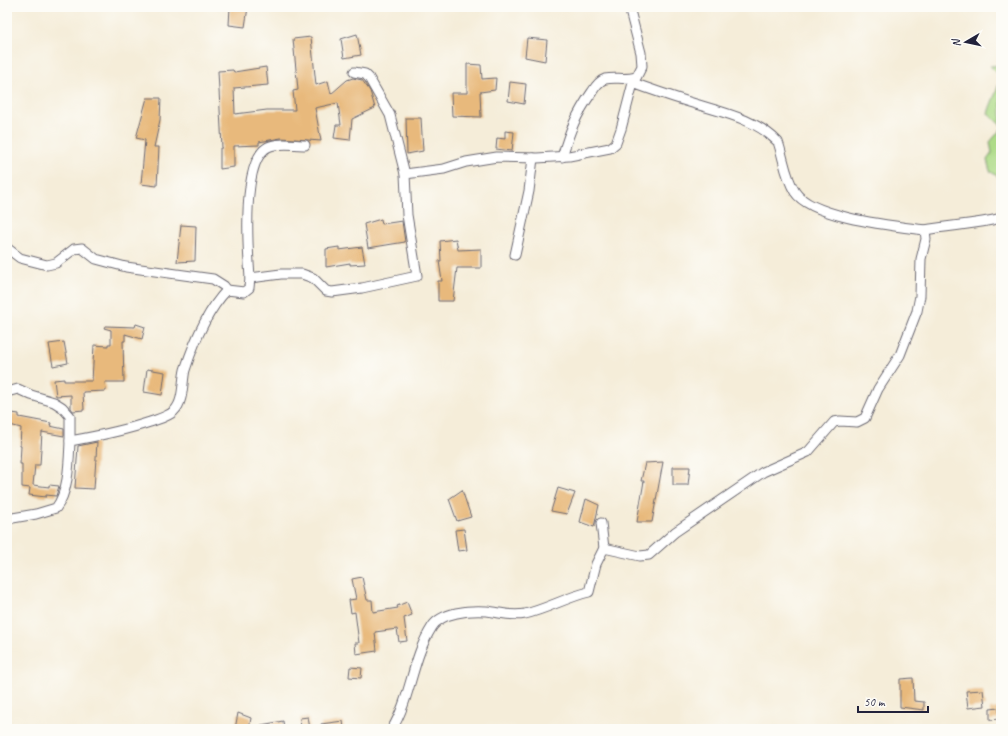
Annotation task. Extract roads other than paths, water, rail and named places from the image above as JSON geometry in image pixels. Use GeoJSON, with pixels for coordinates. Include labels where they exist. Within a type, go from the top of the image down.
{"type":"FeatureCollection","features":[{"type":"Feature","properties":{"kind":"street"},"geometry":{"type":"LineString","coordinates":[[405,174],[444,169],[466,162],[497,157],[562,157],[593,152],[614,146],[621,129],[635,80],[642,66],[642,53],[629,7]]}},
{"type":"Feature","properties":{"kind":"street"},"geometry":{"type":"LineString","coordinates":[[250,278],[281,274],[302,274],[313,278],[326,291],[332,292],[362,288],[417,276],[408,215],[405,174],[390,115],[369,78],[365,74],[354,72]]}},
{"type":"Feature","properties":{"kind":"street"},"geometry":{"type":"LineString","coordinates":[[562,157],[569,134],[580,109],[598,83],[605,79],[635,80],[660,93],[742,118],[763,131],[778,142],[783,166],[795,192],[804,201],[814,207],[866,222],[925,230],[983,223],[1001,218]]}},
{"type":"Feature","properties":{"kind":"street"},"geometry":{"type":"LineString","coordinates":[[7,248],[20,258],[47,264],[56,262],[74,249],[82,248],[96,259],[126,267],[213,279],[224,286],[227,290],[242,293],[247,291],[250,278],[247,218],[249,193],[256,163],[260,153],[269,146],[305,145]]}},
{"type":"Feature","properties":{"kind":"street"},"geometry":{"type":"LineString","coordinates":[[515,255],[529,191],[533,158]]}},
{"type":"Feature","properties":{"kind":"street"},"geometry":{"type":"LineString","coordinates":[[604,548],[640,556],[649,555],[675,532],[763,472],[808,452],[834,422],[857,422],[865,418],[878,389],[900,355],[913,326],[920,296],[920,272],[926,239],[925,230]]}},
{"type":"Feature","properties":{"kind":"street"},"geometry":{"type":"LineString","coordinates":[[70,441],[129,430],[166,416],[175,410],[180,398],[185,372],[202,326],[209,313],[227,290]]}},
{"type":"Feature","properties":{"kind":"street"},"geometry":{"type":"LineString","coordinates":[[7,392],[18,390],[54,402],[62,407],[70,416],[70,441],[67,476],[60,501],[56,508],[7,520]]}},
{"type":"Feature","properties":{"kind":"street"},"geometry":{"type":"LineString","coordinates":[[392,729],[399,718],[414,669],[432,625],[445,617],[460,613],[486,611],[504,615],[526,614],[572,596],[589,592],[596,564],[604,548],[602,523]]}}]}
